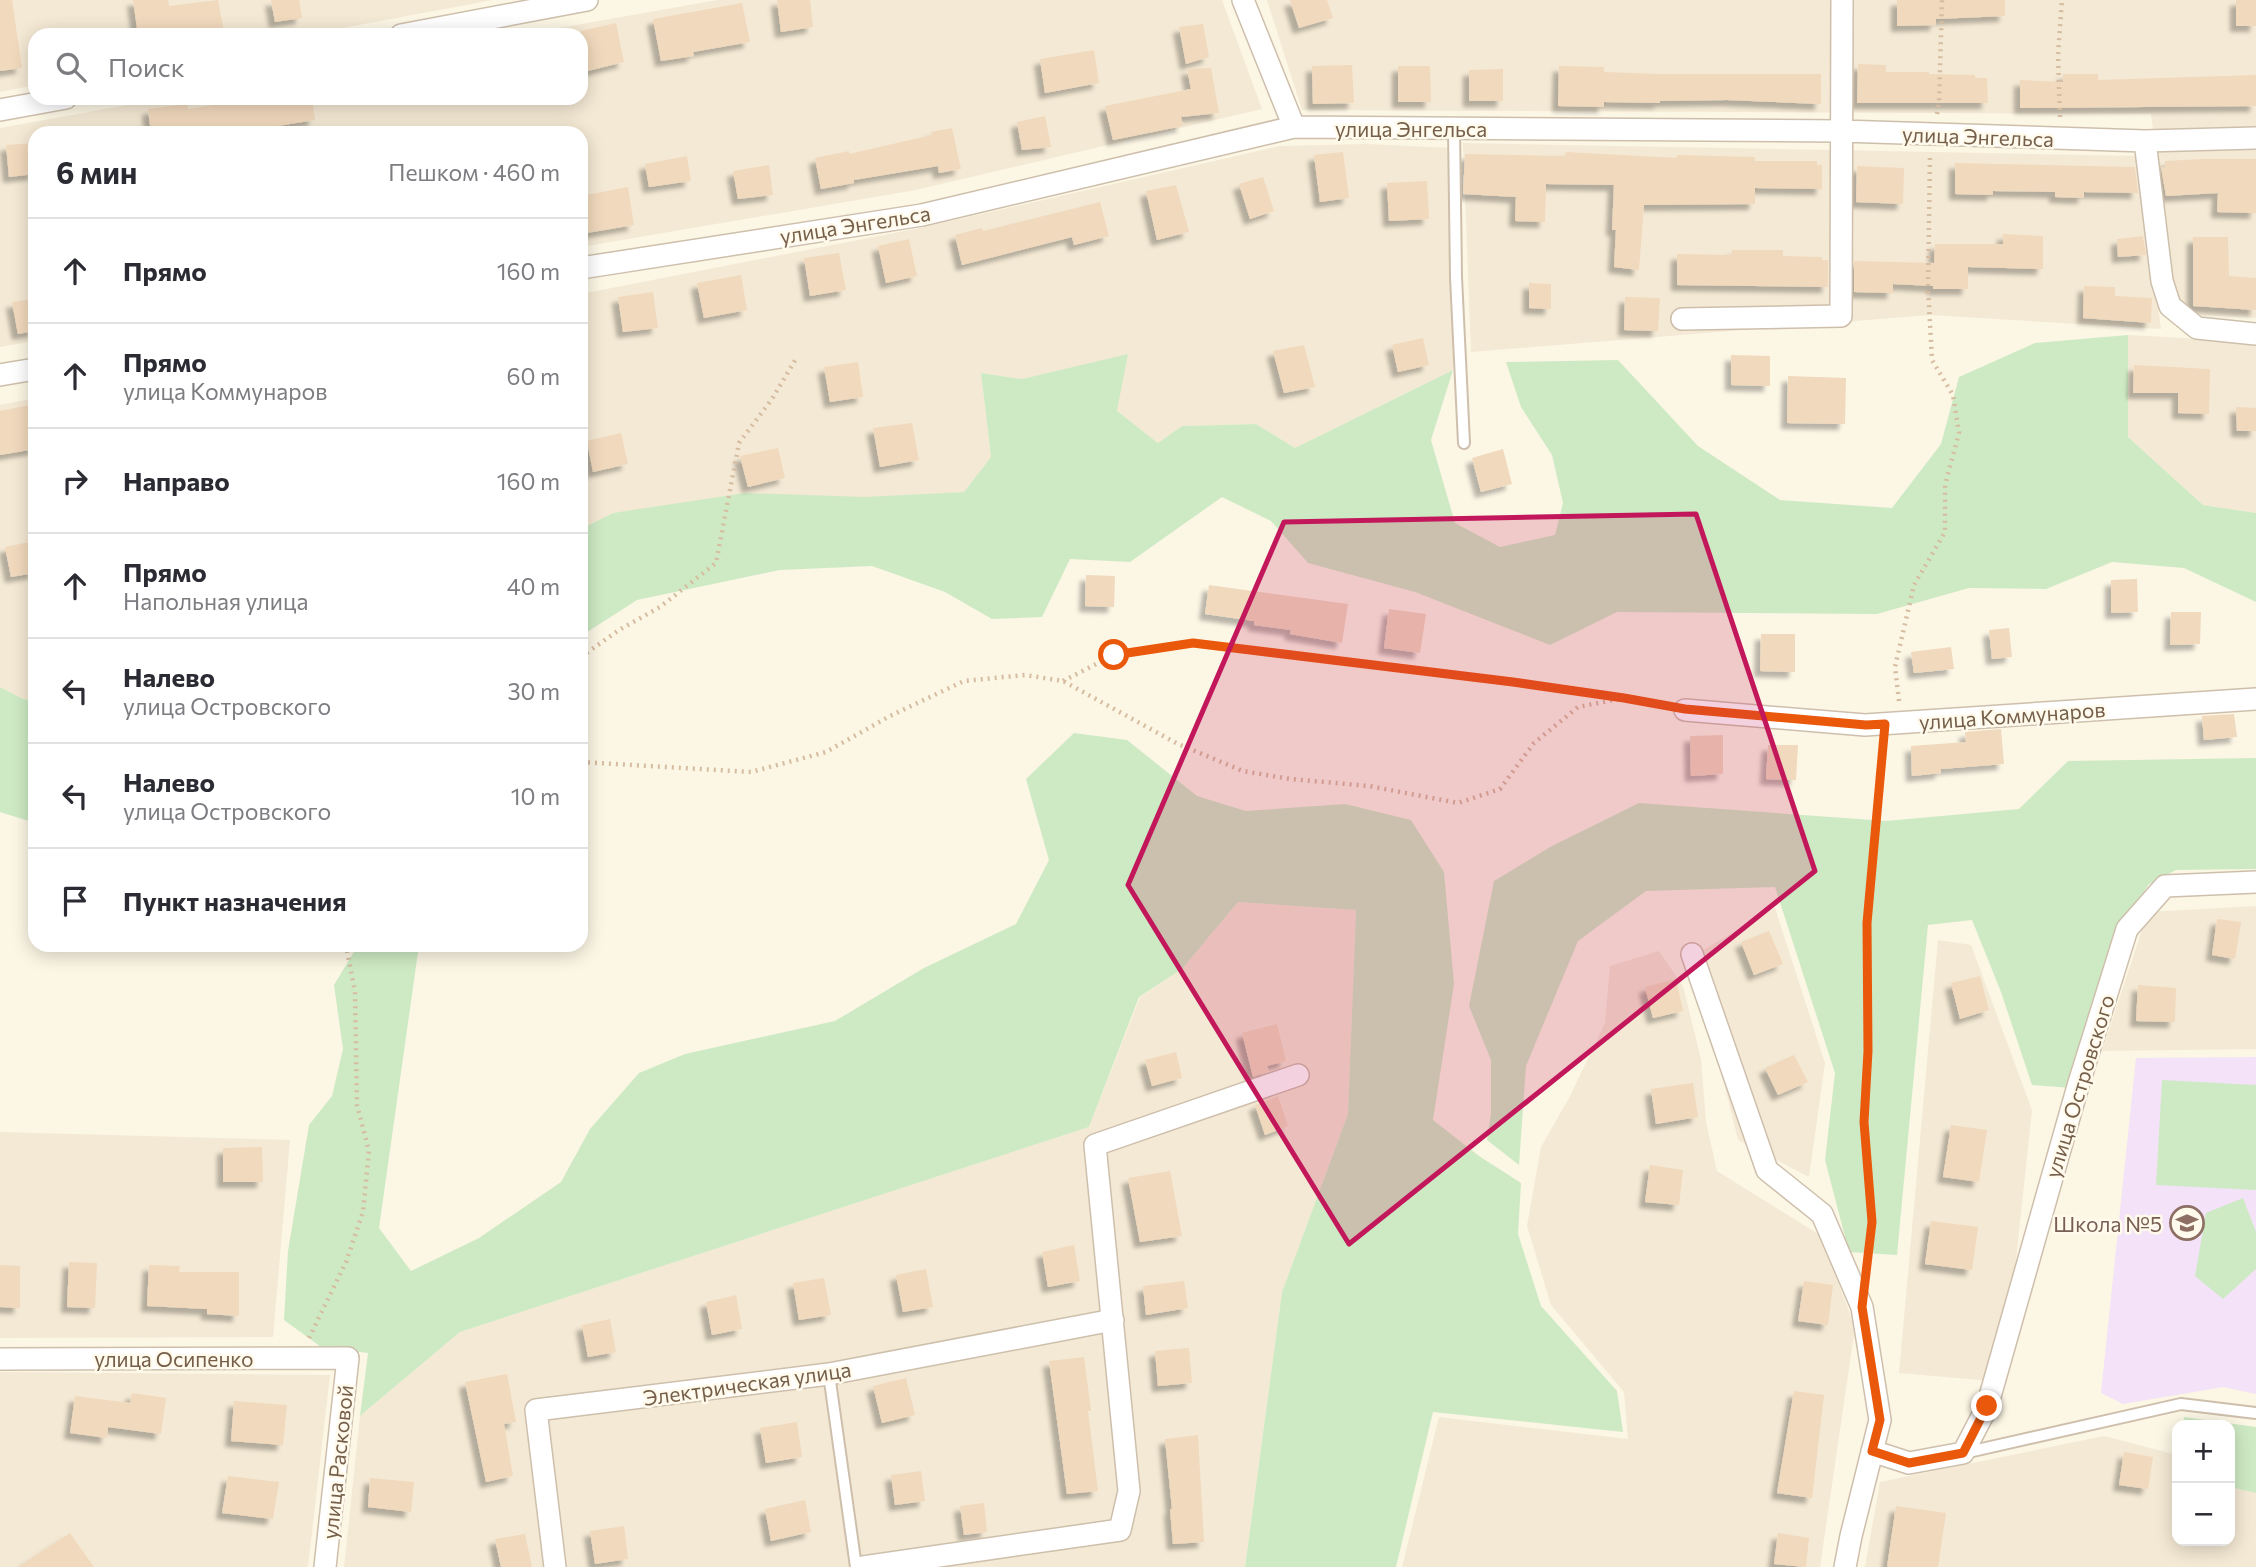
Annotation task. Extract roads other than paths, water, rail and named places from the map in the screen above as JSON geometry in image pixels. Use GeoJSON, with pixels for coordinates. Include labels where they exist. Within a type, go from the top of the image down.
{"type":"FeatureCollection","features":[{"type":"Feature","properties":{"kind":"street"},"geometry":{"type":"LineString","coordinates":[[438,28],[587,0]]}},
{"type":"Feature","properties":{"kind":"street"},"geometry":{"type":"LineString","coordinates":[[1243,0],[1294,127]]}},
{"type":"Feature","properties":{"kind":"street"},"geometry":{"type":"LineString","coordinates":[[1682,319],[1841,316],[1842,0]]}},
{"type":"Feature","properties":{"kind":"street"},"geometry":{"type":"LineString","coordinates":[[0,110],[28,105]]}},
{"type":"Feature","properties":{"kind":"street","name":"улица Энгельса"},"geometry":{"type":"LineString","coordinates":[[588,267],[922,215],[1294,127],[1842,131],[2146,141],[2256,138]]}},
{"type":"Feature","properties":{"kind":"street"},"geometry":{"type":"LineString","coordinates":[[2146,141],[2162,281],[2170,306],[2197,328],[2256,334]]}},
{"type":"Feature","properties":{"kind":"street"},"geometry":{"type":"LineString","coordinates":[[0,375],[28,370]]}},
{"type":"Feature","properties":{"kind":"street","name":"улица Коммунаров"},"geometry":{"type":"LineString","coordinates":[[1685,709],[1866,725],[2256,699]]}},
{"type":"Feature","properties":{"kind":"street","name":"улица Островского"},"geometry":{"type":"LineString","coordinates":[[1963,1453],[1987,1406],[2078,1086],[2127,929],[2165,886],[2256,883]]}},
{"type":"Feature","properties":{"kind":"street"},"geometry":{"type":"LineString","coordinates":[[1692,954],[1767,1170],[1822,1214],[1862,1307],[1880,1420],[1845,1567]]}},
{"type":"Feature","properties":{"kind":"street"},"geometry":{"type":"LineString","coordinates":[[863,1567],[1121,1530],[1129,1491],[1095,1145],[1298,1075]]}},
{"type":"Feature","properties":{"kind":"street","name":"Электрическая улица"},"geometry":{"type":"LineString","coordinates":[[555,1567],[536,1410],[829,1374],[1113,1320]]}},
{"type":"Feature","properties":{"kind":"street","name":"улица Осипенко"},"geometry":{"type":"LineString","coordinates":[[0,1359],[348,1358]]}},
{"type":"Feature","properties":{"kind":"street","name":"улица Расковой"},"geometry":{"type":"LineString","coordinates":[[325,1567],[348,1358]]}},
{"type":"Feature","properties":{"kind":"street"},"geometry":{"type":"LineString","coordinates":[[1872,1451],[1909,1463],[1963,1453]]}},
{"type":"Feature","properties":{"kind":"lane"},"geometry":{"type":"LineString","coordinates":[[1454,129],[1456,277],[1464,443]]}},
{"type":"Feature","properties":{"kind":"lane"},"geometry":{"type":"LineString","coordinates":[[829,1374],[856,1567]]}},
{"type":"Feature","properties":{"kind":"lane"},"geometry":{"type":"LineString","coordinates":[[1963,1453],[2181,1404],[2256,1413]]}},
{"type":"Feature","properties":{"kind":"place","name":"Школа №5"},"geometry":{"type":"Point","coordinates":[2187,1223]}}]}
